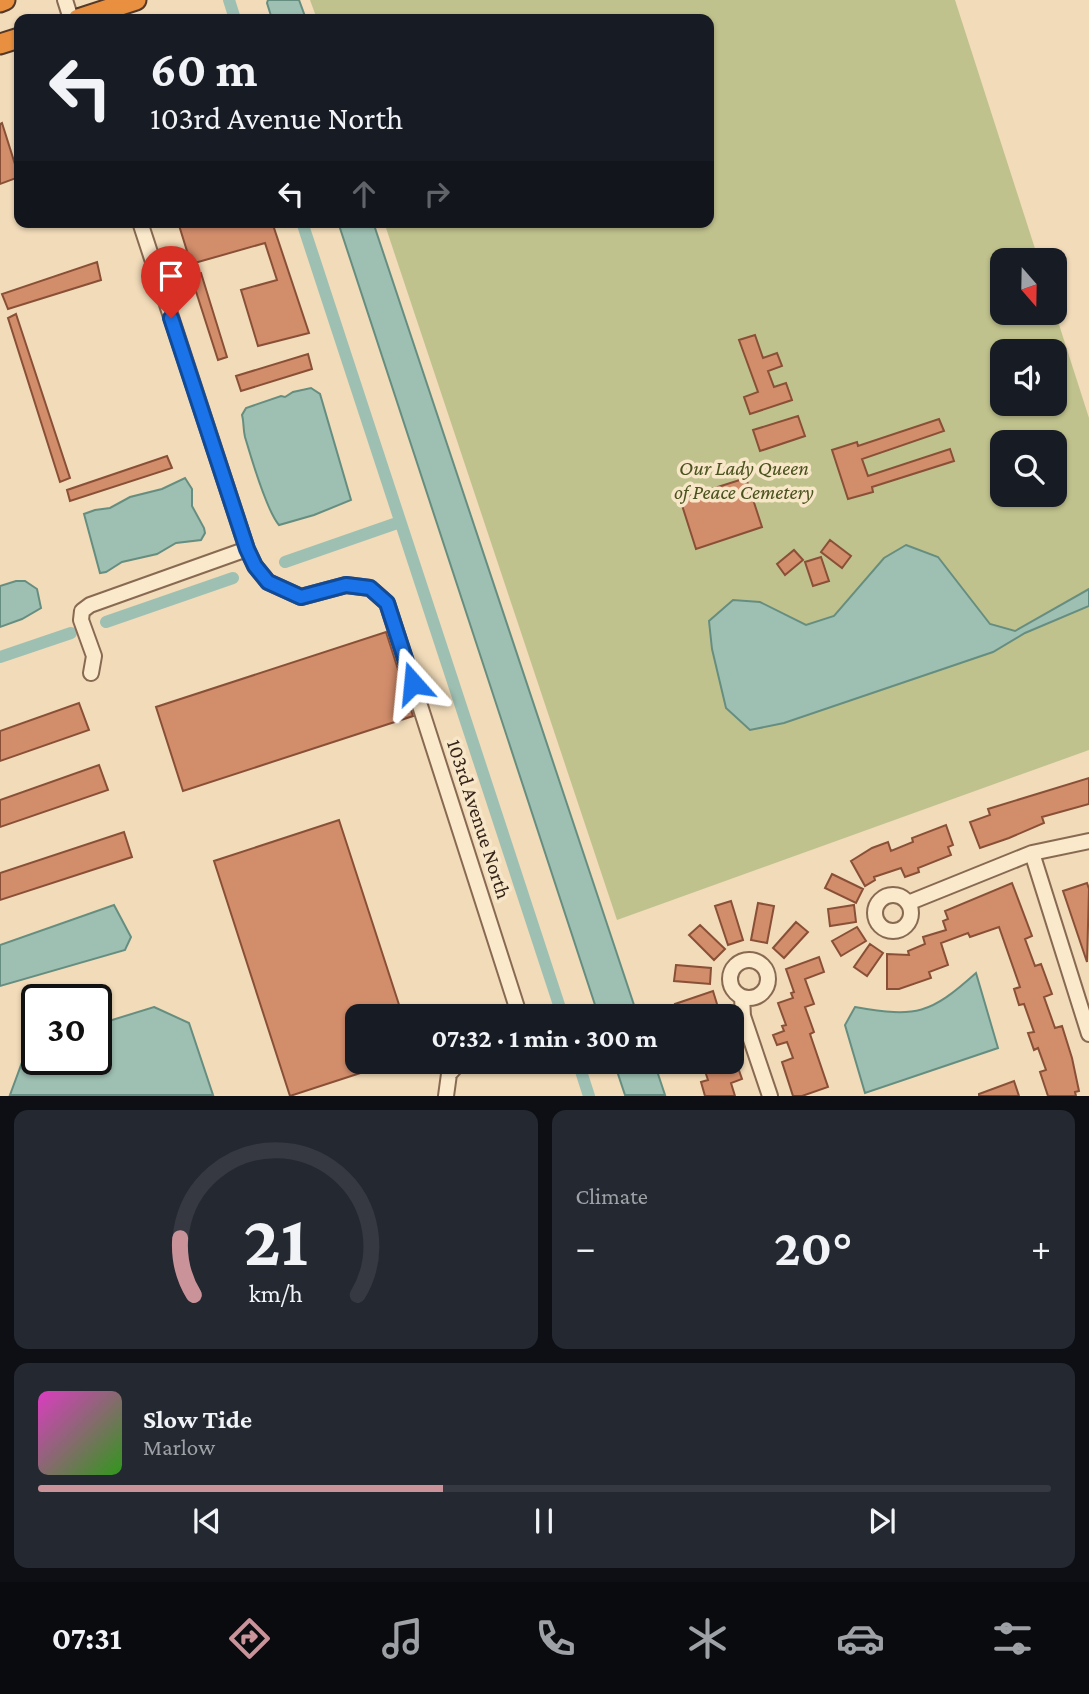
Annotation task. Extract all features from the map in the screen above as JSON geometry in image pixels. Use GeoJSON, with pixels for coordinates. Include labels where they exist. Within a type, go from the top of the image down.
{"type":"FeatureCollection","features":[{"type":"Feature","properties":{"kind":"highway"},"geometry":{"type":"LineString","coordinates":[[93,14],[136,0]]}},
{"type":"Feature","properties":{"kind":"street","name":"103rd Avenue North"},"geometry":{"type":"LineString","coordinates":[[142,228],[247,549],[255,566],[268,582],[301,597],[346,585],[370,588],[387,603],[516,1004]]}},
{"type":"Feature","properties":{"kind":"street"},"geometry":{"type":"LineString","coordinates":[[91,673],[94,656],[81,620],[82,611],[90,605],[247,549]]}},
{"type":"Feature","properties":{"kind":"street"},"geometry":{"type":"LineString","coordinates":[[908,903],[1032,853],[1089,841]]}},
{"type":"Feature","properties":{"kind":"street"},"geometry":{"type":"LineString","coordinates":[[1032,853],[1089,1034]]}},
{"type":"Feature","properties":{"kind":"street"},"geometry":{"type":"LineString","coordinates":[[742,997],[743,1016],[770,1096]]}},
{"type":"Feature","properties":{"kind":"street"},"geometry":{"type":"LineString","coordinates":[[446,1096],[449,1074]]}},
{"type":"Feature","properties":{"kind":"green space","name":"Our Lady Queen of Peace Cemetery"},"geometry":{"type":"Polygon","coordinates":[[[310,0],[955,0],[1035,248],[990,248],[990,326],[1059,326],[1064,339],[990,339],[990,416],[1067,416],[1067,349],[1089,418],[1089,750],[617,920],[386,228],[714,228],[714,14],[315,14],[310,0]]]}},
{"type":"Feature","properties":{"kind":"shaded area"},"geometry":{"type":"Polygon","coordinates":[[[268,0],[299,0],[304,14],[270,14],[268,0]]]}},
{"type":"Feature","properties":{"kind":"shaded area"},"geometry":{"type":"Polygon","coordinates":[[[340,228],[375,228],[634,1004],[595,1004],[340,228]]]}},
{"type":"Feature","properties":{"kind":"shaded area"},"geometry":{"type":"Polygon","coordinates":[[[311,388],[320,394],[351,500],[279,525],[259,483],[245,437],[242,415],[246,408],[311,388]]]}},
{"type":"Feature","properties":{"kind":"shaded area"},"geometry":{"type":"Polygon","coordinates":[[[185,478],[192,489],[192,506],[204,528],[205,533],[201,540],[176,543],[157,554],[122,562],[100,573],[84,514],[110,508],[130,497],[162,489],[185,478]]]}},
{"type":"Feature","properties":{"kind":"shaded area"},"geometry":{"type":"Polygon","coordinates":[[[906,545],[938,557],[990,624],[1015,631],[1089,589],[1089,606],[1025,633],[993,652],[784,723],[750,730],[726,708],[712,649],[709,621],[733,600],[760,602],[806,625],[834,616],[884,558],[906,545]]]}},
{"type":"Feature","properties":{"kind":"shaded area"},"geometry":{"type":"Polygon","coordinates":[[[25,581],[37,589],[41,608],[0,627],[0,586],[25,581]]]}},
{"type":"Feature","properties":{"kind":"shaded area"},"geometry":{"type":"Polygon","coordinates":[[[114,905],[131,937],[125,950],[0,986],[0,945],[114,905]]]}},
{"type":"Feature","properties":{"kind":"shaded area"},"geometry":{"type":"Polygon","coordinates":[[[976,973],[998,1048],[865,1093],[845,1025],[855,1007],[894,1012],[922,1010],[946,997],[976,973]]]}},
{"type":"Feature","properties":{"kind":"shaded area"},"geometry":{"type":"Polygon","coordinates":[[[154,1007],[189,1023],[213,1095],[10,1095],[21,1065],[21,1075],[112,1075],[112,1020],[154,1007]]]}},
{"type":"Feature","properties":{"kind":"shaded area"},"geometry":{"type":"Polygon","coordinates":[[[618,1074],[658,1074],[665,1095],[625,1095],[618,1074]]]}},
{"type":"Feature","properties":{"kind":"building"},"geometry":{"type":"Polygon","coordinates":[[[2,123],[14,161],[14,179],[0,184],[2,123]]]}},
{"type":"Feature","properties":{"kind":"building"},"geometry":{"type":"Polygon","coordinates":[[[180,228],[274,228],[309,333],[258,346],[241,290],[277,280],[265,243],[191,264],[180,228]]]}},
{"type":"Feature","properties":{"kind":"building"},"geometry":{"type":"Polygon","coordinates":[[[97,262],[101,280],[8,309],[2,294],[97,262]]]}},
{"type":"Feature","properties":{"kind":"building"},"geometry":{"type":"Polygon","coordinates":[[[201,273],[227,357],[218,360],[191,276],[201,273]]]}},
{"type":"Feature","properties":{"kind":"building"},"geometry":{"type":"Polygon","coordinates":[[[16,314],[70,478],[60,482],[8,318],[16,314]]]}},
{"type":"Feature","properties":{"kind":"building"},"geometry":{"type":"Polygon","coordinates":[[[755,335],[763,358],[777,353],[782,366],[768,371],[774,387],[786,383],[792,400],[750,414],[744,397],[758,392],[739,340],[755,335]]]}},
{"type":"Feature","properties":{"kind":"building"},"geometry":{"type":"Polygon","coordinates":[[[308,354],[312,369],[241,391],[236,376],[308,354]]]}},
{"type":"Feature","properties":{"kind":"building"},"geometry":{"type":"Polygon","coordinates":[[[798,416],[805,436],[760,451],[753,430],[798,416]]]}},
{"type":"Feature","properties":{"kind":"building"},"geometry":{"type":"Polygon","coordinates":[[[939,419],[944,431],[862,459],[868,476],[950,449],[954,461],[872,487],[873,492],[848,499],[832,450],[857,442],[858,446],[939,419]]]}},
{"type":"Feature","properties":{"kind":"building"},"geometry":{"type":"Polygon","coordinates":[[[167,456],[172,468],[70,501],[67,490],[167,456]]]}},
{"type":"Feature","properties":{"kind":"building"},"geometry":{"type":"Polygon","coordinates":[[[746,478],[762,527],[696,549],[680,499],[746,478]]]}},
{"type":"Feature","properties":{"kind":"building"},"geometry":{"type":"Polygon","coordinates":[[[830,540],[851,556],[842,568],[821,552],[830,540]]]}},
{"type":"Feature","properties":{"kind":"building"},"geometry":{"type":"Polygon","coordinates":[[[794,550],[803,560],[785,575],[777,564],[794,550]]]}},
{"type":"Feature","properties":{"kind":"building"},"geometry":{"type":"Polygon","coordinates":[[[821,557],[829,581],[813,586],[805,562],[821,557]]]}},
{"type":"Feature","properties":{"kind":"building"},"geometry":{"type":"Polygon","coordinates":[[[386,632],[413,716],[183,791],[156,707],[386,632]]]}},
{"type":"Feature","properties":{"kind":"building"},"geometry":{"type":"Polygon","coordinates":[[[79,703],[89,730],[0,761],[0,731],[79,703]]]}},
{"type":"Feature","properties":{"kind":"building"},"geometry":{"type":"Polygon","coordinates":[[[99,765],[108,790],[0,827],[0,800],[99,765]]]}},
{"type":"Feature","properties":{"kind":"building"},"geometry":{"type":"Polygon","coordinates":[[[1089,778],[1089,804],[1042,817],[1044,823],[980,848],[970,822],[990,815],[988,809],[1089,778]]]}},
{"type":"Feature","properties":{"kind":"building"},"geometry":{"type":"Polygon","coordinates":[[[339,820],[399,1004],[345,1004],[345,1074],[357,1074],[290,1096],[214,861],[339,820]]]}},
{"type":"Feature","properties":{"kind":"building"},"geometry":{"type":"Polygon","coordinates":[[[946,825],[953,845],[948,847],[951,855],[918,868],[919,872],[905,877],[901,868],[874,877],[875,880],[865,886],[851,861],[888,842],[891,851],[913,842],[912,838],[946,825]]]}},
{"type":"Feature","properties":{"kind":"building"},"geometry":{"type":"Polygon","coordinates":[[[124,832],[132,857],[0,900],[0,873],[124,832]]]}},
{"type":"Feature","properties":{"kind":"building"},"geometry":{"type":"Polygon","coordinates":[[[832,874],[863,889],[856,903],[825,888],[832,874]]]}},
{"type":"Feature","properties":{"kind":"building"},"geometry":{"type":"Polygon","coordinates":[[[1012,883],[1032,936],[1025,939],[1035,966],[1041,964],[1052,994],[1044,997],[1055,1028],[1062,1026],[1072,1058],[1079,1091],[1075,1092],[1076,1096],[1048,1096],[1040,1072],[1046,1070],[1038,1048],[1034,1050],[1028,1033],[1034,1032],[1024,1004],[1019,1005],[1014,989],[1020,987],[999,927],[970,937],[968,933],[941,943],[948,965],[929,972],[931,978],[899,989],[887,989],[887,954],[909,955],[908,951],[925,944],[923,937],[946,930],[943,921],[948,919],[945,911],[1012,883]]]}},
{"type":"Feature","properties":{"kind":"building"},"geometry":{"type":"Polygon","coordinates":[[[1087,883],[1089,889],[1087,962],[1063,891],[1087,883]]]}},
{"type":"Feature","properties":{"kind":"building"},"geometry":{"type":"Polygon","coordinates":[[[731,901],[743,940],[728,945],[715,906],[731,901]]]}},
{"type":"Feature","properties":{"kind":"building"},"geometry":{"type":"Polygon","coordinates":[[[758,903],[774,906],[767,943],[751,940],[758,903]]]}},
{"type":"Feature","properties":{"kind":"building"},"geometry":{"type":"Polygon","coordinates":[[[854,905],[856,922],[830,926],[828,909],[854,905]]]}},
{"type":"Feature","properties":{"kind":"building"},"geometry":{"type":"Polygon","coordinates":[[[796,922],[808,932],[784,958],[773,948],[796,922]]]}},
{"type":"Feature","properties":{"kind":"building"},"geometry":{"type":"Polygon","coordinates":[[[700,925],[725,949],[714,960],[689,935],[700,925]]]}},
{"type":"Feature","properties":{"kind":"building"},"geometry":{"type":"Polygon","coordinates":[[[857,927],[866,941],[841,956],[832,941],[857,927]]]}},
{"type":"Feature","properties":{"kind":"building"},"geometry":{"type":"Polygon","coordinates":[[[870,944],[883,953],[867,976],[854,967],[870,944]]]}},
{"type":"Feature","properties":{"kind":"building"},"geometry":{"type":"Polygon","coordinates":[[[819,957],[824,972],[805,979],[814,1004],[805,1007],[814,1032],[810,1034],[828,1087],[802,1096],[793,1096],[782,1062],[793,1058],[787,1042],[777,1045],[773,1035],[784,1031],[782,1026],[786,1025],[778,1003],[793,998],[791,993],[794,992],[786,969],[819,957]]]}},
{"type":"Feature","properties":{"kind":"building"},"geometry":{"type":"Polygon","coordinates":[[[676,965],[711,968],[710,984],[674,981],[676,965]]]}},
{"type":"Feature","properties":{"kind":"building"},"geometry":{"type":"Polygon","coordinates":[[[713,991],[717,1004],[675,1004],[713,991]]]}},
{"type":"Feature","properties":{"kind":"building"},"geometry":{"type":"Polygon","coordinates":[[[706,1074],[740,1074],[742,1079],[731,1083],[735,1096],[705,1096],[701,1082],[708,1080],[706,1074]]]}},
{"type":"Feature","properties":{"kind":"building"},"geometry":{"type":"Polygon","coordinates":[[[1014,1081],[1019,1096],[979,1096],[979,1094],[1014,1081]]]}},
{"type":"Feature","properties":{"kind":"waterway"},"geometry":{"type":"LineString","coordinates":[[229,0],[233,14]]}},
{"type":"Feature","properties":{"kind":"waterway"},"geometry":{"type":"LineString","coordinates":[[304,228],[559,1004]]}},
{"type":"Feature","properties":{"kind":"waterway"},"geometry":{"type":"LineString","coordinates":[[285,562],[400,522]]}},
{"type":"Feature","properties":{"kind":"waterway"},"geometry":{"type":"LineString","coordinates":[[106,622],[233,578]]}},
{"type":"Feature","properties":{"kind":"waterway"},"geometry":{"type":"LineString","coordinates":[[0,657],[71,633]]}},
{"type":"Feature","properties":{"kind":"waterway"},"geometry":{"type":"LineString","coordinates":[[582,1074],[589,1096]]}},
{"type":"Feature","properties":{"kind":"route"},"geometry":{"type":"LineString","coordinates":[[171,318],[247,549],[255,566],[268,582],[301,597],[346,585],[370,588],[387,603],[413,683]]}}]}
